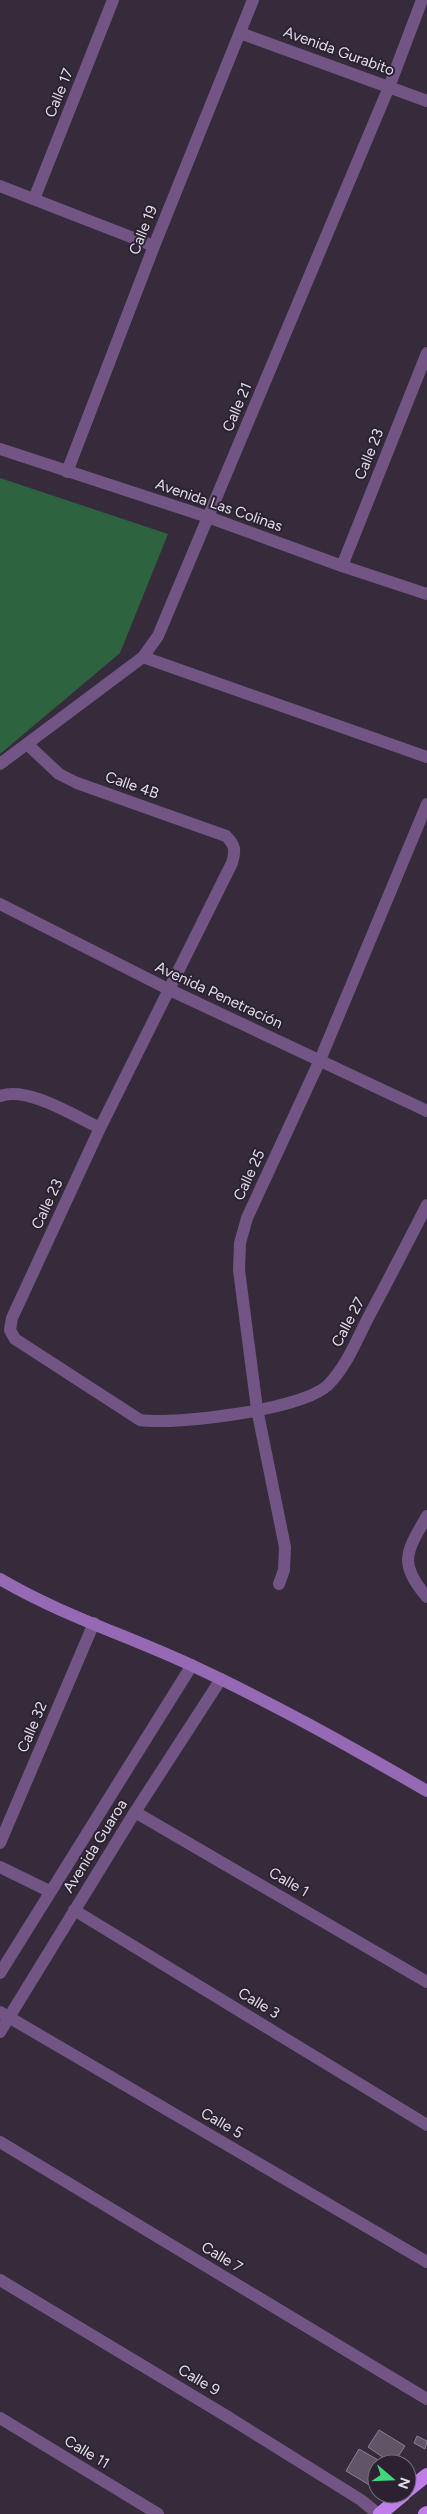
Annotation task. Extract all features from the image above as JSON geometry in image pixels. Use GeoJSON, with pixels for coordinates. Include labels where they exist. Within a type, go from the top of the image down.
{"type":"FeatureCollection","features":[{"type":"Feature","properties":{"kind":"highway"},"geometry":{"type":"LineString","coordinates":[[417,2483],[427,2475]]}},
{"type":"Feature","properties":{"kind":"highway"},"geometry":{"type":"LineString","coordinates":[[379,2514],[392,2504]]}},
{"type":"Feature","properties":{"kind":"main road"},"geometry":{"type":"LineString","coordinates":[[0,1579],[42,1603],[94,1623],[221,1679],[427,1791]]}},
{"type":"Feature","properties":{"kind":"street","name":"Calle 17"},"geometry":{"type":"LineString","coordinates":[[34,199],[113,0]]}},
{"type":"Feature","properties":{"kind":"street","name":"Calle 19"},"geometry":{"type":"LineString","coordinates":[[67,472],[154,246],[253,0]]}},
{"type":"Feature","properties":{"kind":"street","name":"Calle 21"},"geometry":{"type":"LineString","coordinates":[[0,764],[143,657],[154,644],[389,87],[422,0]]}},
{"type":"Feature","properties":{"kind":"street","name":"Avenida Gurabito"},"geometry":{"type":"LineString","coordinates":[[240,32],[427,101]]}},
{"type":"Feature","properties":{"kind":"street"},"geometry":{"type":"LineString","coordinates":[[0,186],[154,246]]}},
{"type":"Feature","properties":{"kind":"street","name":"Calle 23"},"geometry":{"type":"LineString","coordinates":[[342,566],[427,353]]}},
{"type":"Feature","properties":{"kind":"street","name":"Avenida Las Colinas"},"geometry":{"type":"LineString","coordinates":[[0,449],[208,517],[342,566],[427,594]]}},
{"type":"Feature","properties":{"kind":"street"},"geometry":{"type":"LineString","coordinates":[[143,657],[427,757]]}},
{"type":"Feature","properties":{"kind":"street","name":"Calle 4B"},"geometry":{"type":"LineString","coordinates":[[28,744],[59,774],[76,783],[226,836],[233,844]]}},
{"type":"Feature","properties":{"kind":"street","name":"Calle 25"},"geometry":{"type":"LineString","coordinates":[[279,1584],[284,1570],[285,1547],[257,1409],[240,1270],[240,1243],[247,1218],[320,1060],[427,804]]}},
{"type":"Feature","properties":{"kind":"street","name":"Calle 23"},"geometry":{"type":"LineString","coordinates":[[233,844],[236,852],[232,863],[100,1128],[12,1318],[10,1330],[15,1340],[140,1420],[158,1423],[205,1420],[257,1409]]}},
{"type":"Feature","properties":{"kind":"street","name":"Avenida Penetración"},"geometry":{"type":"LineString","coordinates":[[0,904],[170,990],[427,1111]]}},
{"type":"Feature","properties":{"kind":"street"},"geometry":{"type":"LineString","coordinates":[[0,1096],[11,1094],[30,1096],[100,1128]]}},
{"type":"Feature","properties":{"kind":"street","name":"Calle 27"},"geometry":{"type":"LineString","coordinates":[[257,1409],[310,1396],[327,1386],[349,1356],[427,1205]]}},
{"type":"Feature","properties":{"kind":"street"},"geometry":{"type":"LineString","coordinates":[[427,1516],[411,1543],[408,1568],[413,1581],[427,1596]]}},
{"type":"Feature","properties":{"kind":"street","name":"Calle 32"},"geometry":{"type":"LineString","coordinates":[[0,1843],[94,1623]]}},
{"type":"Feature","properties":{"kind":"street","name":"Avenida Guaroa"},"geometry":{"type":"LineString","coordinates":[[0,1973],[49,1891],[192,1665]]}},
{"type":"Feature","properties":{"kind":"street","name":"Avenida Guaroa"},"geometry":{"type":"LineString","coordinates":[[0,2032],[4,2015],[74,1910],[221,1679]]}},
{"type":"Feature","properties":{"kind":"street","name":"Calle 1"},"geometry":{"type":"LineString","coordinates":[[135,1812],[427,1982]]}},
{"type":"Feature","properties":{"kind":"street"},"geometry":{"type":"LineString","coordinates":[[0,1867],[49,1891]]}},
{"type":"Feature","properties":{"kind":"street","name":"Calle 3"},"geometry":{"type":"LineString","coordinates":[[74,1910],[427,2125]]}},
{"type":"Feature","properties":{"kind":"street","name":"Calle 5"},"geometry":{"type":"LineString","coordinates":[[4,2015],[427,2262]]}},
{"type":"Feature","properties":{"kind":"street","name":"Calle 7"},"geometry":{"type":"LineString","coordinates":[[0,2142],[427,2399]]}},
{"type":"Feature","properties":{"kind":"street","name":"Calle 9"},"geometry":{"type":"LineString","coordinates":[[0,2280],[228,2417],[361,2500],[379,2514]]}},
{"type":"Feature","properties":{"kind":"street","name":"Calle 11"},"geometry":{"type":"LineString","coordinates":[[0,2418],[158,2514]]}},
{"type":"Feature","properties":{"kind":"green space"},"geometry":{"type":"Polygon","coordinates":[[[0,478],[168,534],[120,653],[0,754],[0,478]]]}},
{"type":"Feature","properties":{"kind":"building"},"geometry":{"type":"Polygon","coordinates":[[[379,2430],[405,2446],[400,2454],[378,2454],[368,2447],[379,2430]]]}},
{"type":"Feature","properties":{"kind":"building"},"geometry":{"type":"Polygon","coordinates":[[[417,2436],[427,2441],[425,2449],[414,2443],[417,2436]]]}},
{"type":"Feature","properties":{"kind":"building"},"geometry":{"type":"Polygon","coordinates":[[[359,2449],[368,2454],[367,2484],[346,2471],[359,2449]]]}}]}
